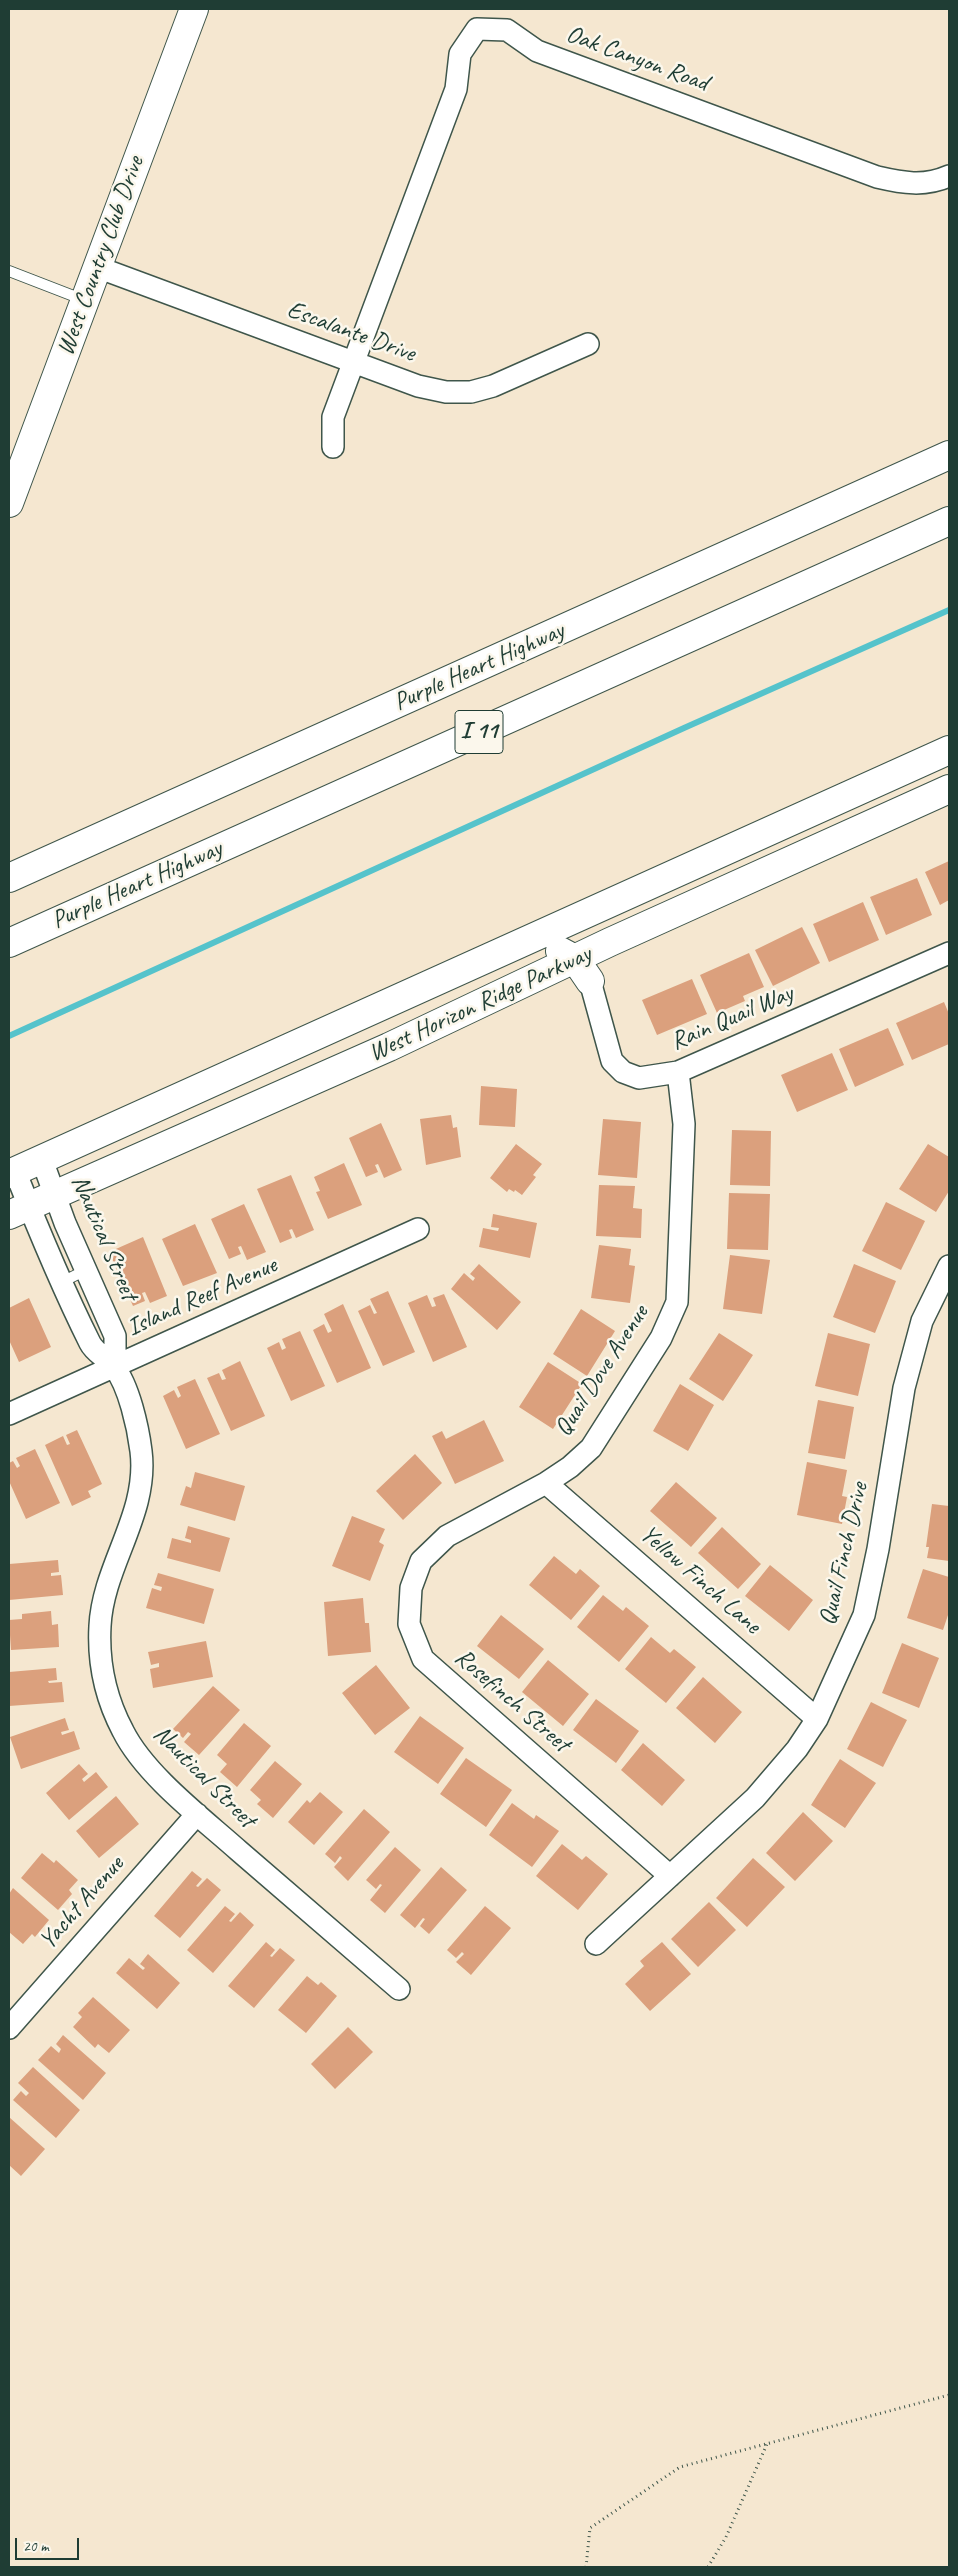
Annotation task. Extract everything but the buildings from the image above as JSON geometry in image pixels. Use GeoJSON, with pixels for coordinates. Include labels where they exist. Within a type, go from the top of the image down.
{"type":"FeatureCollection","features":[{"type":"Feature","properties":{"kind":"main road","name":"West Country Club Drive"},"geometry":{"type":"LineString","coordinates":[[9,503],[194,9]]}},
{"type":"Feature","properties":{"kind":"main road","name":"Purple Heart Highway"},"geometry":{"type":"LineString","coordinates":[[9,878],[949,455]]}},
{"type":"Feature","properties":{"kind":"main road","name":"Purple Heart Highway"},"geometry":{"type":"LineString","coordinates":[[9,943],[949,521]]}},
{"type":"Feature","properties":{"kind":"main road","name":"West Horizon Ridge Parkway"},"geometry":{"type":"LineString","coordinates":[[12,1173],[368,1014],[492,954],[949,750]]}},
{"type":"Feature","properties":{"kind":"main road","name":"West Horizon Ridge Parkway"},"geometry":{"type":"LineString","coordinates":[[19,1210],[389,1047],[582,970],[610,942],[949,789]]}},
{"type":"Feature","properties":{"kind":"main road"},"geometry":{"type":"LineString","coordinates":[[492,954],[524,952],[545,948],[556,949],[582,970]]}},
{"type":"Feature","properties":{"kind":"street","name":"Oak Canyon Road"},"geometry":{"type":"LineString","coordinates":[[354,362],[456,89],[460,54],[477,29],[507,30],[537,52],[877,177],[904,183],[926,184],[949,176]]}},
{"type":"Feature","properties":{"kind":"street","name":"Escalante Drive"},"geometry":{"type":"LineString","coordinates":[[97,267],[418,386],[446,392],[471,392],[493,386],[588,344]]}},
{"type":"Feature","properties":{"kind":"street"},"geometry":{"type":"LineString","coordinates":[[333,447],[333,418],[354,362]]}},
{"type":"Feature","properties":{"kind":"street","name":"Rain Quail Way"},"geometry":{"type":"LineString","coordinates":[[582,970],[612,1061],[623,1072],[639,1078],[678,1072],[949,953]]}},
{"type":"Feature","properties":{"kind":"street","name":"Quail Dove Avenue"},"geometry":{"type":"LineString","coordinates":[[447,1536],[546,1483],[570,1467],[591,1448],[661,1338],[677,1302],[684,1124],[678,1072]]}},
{"type":"Feature","properties":{"kind":"street","name":"Nautical Street"},"geometry":{"type":"LineString","coordinates":[[42,1160],[86,1270],[115,1336],[115,1368],[135,1418],[142,1453],[137,1507],[105,1590],[102,1608],[100,1654],[105,1683],[124,1732],[138,1755],[197,1814],[398,1989]]}},
{"type":"Feature","properties":{"kind":"street","name":"Nautical Street"},"geometry":{"type":"LineString","coordinates":[[12,1173],[19,1210],[62,1282],[92,1346],[115,1368]]}},
{"type":"Feature","properties":{"kind":"street","name":"Island Reef Avenue"},"geometry":{"type":"LineString","coordinates":[[9,1414],[115,1368],[418,1229]]}},
{"type":"Feature","properties":{"kind":"street","name":"Quail Finch Drive"},"geometry":{"type":"LineString","coordinates":[[596,1944],[755,1798],[797,1749],[817,1719],[864,1615],[878,1549],[904,1388],[922,1321],[949,1266]]}},
{"type":"Feature","properties":{"kind":"street","name":"Yellow Finch Lane"},"geometry":{"type":"LineString","coordinates":[[546,1483],[817,1719]]}},
{"type":"Feature","properties":{"kind":"street","name":"Rosefinch Street"},"geometry":{"type":"LineString","coordinates":[[447,1536],[421,1561],[411,1588],[409,1624],[423,1659],[670,1876]]}},
{"type":"Feature","properties":{"kind":"street","name":"Yacht Avenue"},"geometry":{"type":"LineString","coordinates":[[9,2028],[197,1814]]}},
{"type":"Feature","properties":{"kind":"lane"},"geometry":{"type":"LineString","coordinates":[[9,271],[85,300]]}},
{"type":"Feature","properties":{"kind":"lane"},"geometry":{"type":"LineString","coordinates":[[62,1282],[86,1270]]}},
{"type":"Feature","properties":{"kind":"path"},"geometry":{"type":"LineString","coordinates":[[586,2567],[590,2528],[680,2467],[949,2395]]}},
{"type":"Feature","properties":{"kind":"path"},"geometry":{"type":"LineString","coordinates":[[708,2567],[726,2537],[767,2443]]}},
{"type":"Feature","properties":{"kind":"waterway"},"geometry":{"type":"LineString","coordinates":[[9,1036],[684,728],[949,610]]}}]}
